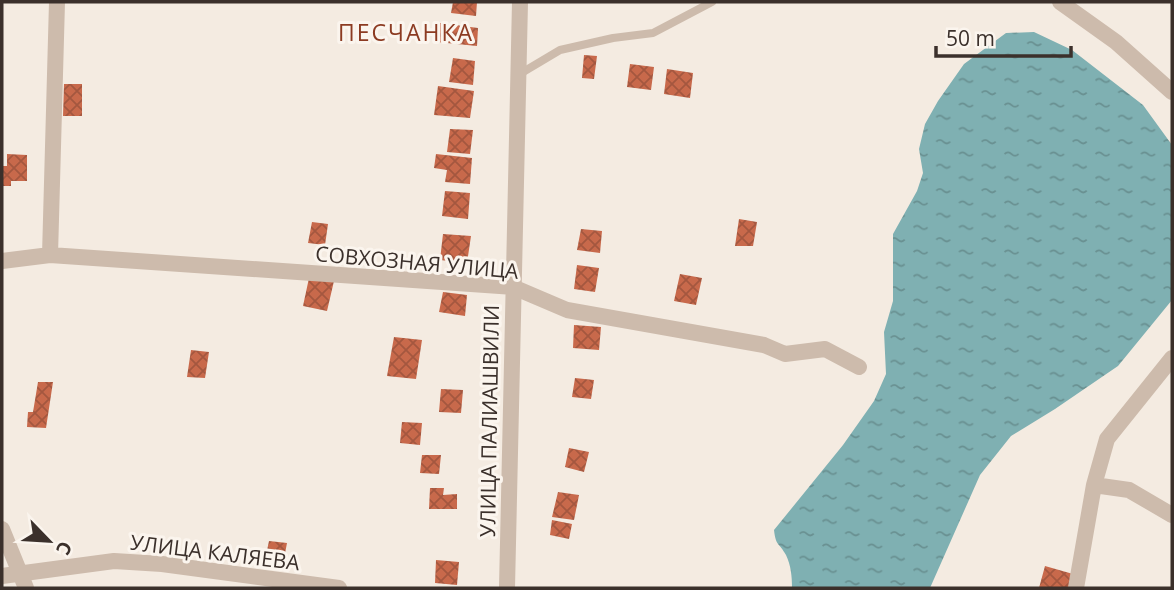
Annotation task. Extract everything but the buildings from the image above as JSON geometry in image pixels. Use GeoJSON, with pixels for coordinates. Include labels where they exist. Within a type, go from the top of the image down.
{"type":"FeatureCollection","features":[{"type":"Feature","properties":{"kind":"street"},"geometry":{"type":"LineString","coordinates":[[50,255],[57,2]]}},
{"type":"Feature","properties":{"kind":"street","name":"УЛИЦА ПАЛИАШВИЛИ"},"geometry":{"type":"LineString","coordinates":[[507,588],[520,2]]}},
{"type":"Feature","properties":{"kind":"street"},"geometry":{"type":"LineString","coordinates":[[1060,2],[1116,42]]}},
{"type":"Feature","properties":{"kind":"street"},"geometry":{"type":"LineString","coordinates":[[1074,2],[1172,92]]}},
{"type":"Feature","properties":{"kind":"street","name":"СОВХОЗНАЯ УЛИЦА"},"geometry":{"type":"LineString","coordinates":[[2,261],[50,255],[513,287],[567,310],[764,345],[785,354],[825,349],[859,367]]}},
{"type":"Feature","properties":{"kind":"street"},"geometry":{"type":"LineString","coordinates":[[1076,588],[1094,485],[1107,439],[1172,358]]}},
{"type":"Feature","properties":{"kind":"street"},"geometry":{"type":"LineString","coordinates":[[1094,485],[1129,489],[1172,515]]}},
{"type":"Feature","properties":{"kind":"street"},"geometry":{"type":"LineString","coordinates":[[2,529],[23,581]]}},
{"type":"Feature","properties":{"kind":"street","name":"УЛИЦА КАЛЯЕВА"},"geometry":{"type":"LineString","coordinates":[[2,576],[23,581],[114,562],[126,562],[162,564],[339,588]]}},
{"type":"Feature","properties":{"kind":"lane"},"geometry":{"type":"LineString","coordinates":[[518,75],[560,50],[613,38],[653,33],[712,2]]}},
{"type":"Feature","properties":{"kind":"water"},"geometry":{"type":"Polygon","coordinates":[[[1034,32],[1072,50],[1143,105],[1172,145],[1172,300],[1118,366],[1011,436],[980,475],[930,588],[792,588],[789,563],[777,542],[774,530],[843,445],[874,401],[886,374],[884,332],[893,301],[893,234],[917,191],[923,173],[919,149],[925,124],[964,64],[1006,33],[1034,32]]]}},
{"type":"Feature","properties":{"kind":"district","name":"ПЕСЧАНКА"},"geometry":{"type":"Point","coordinates":[406,32]}}]}
